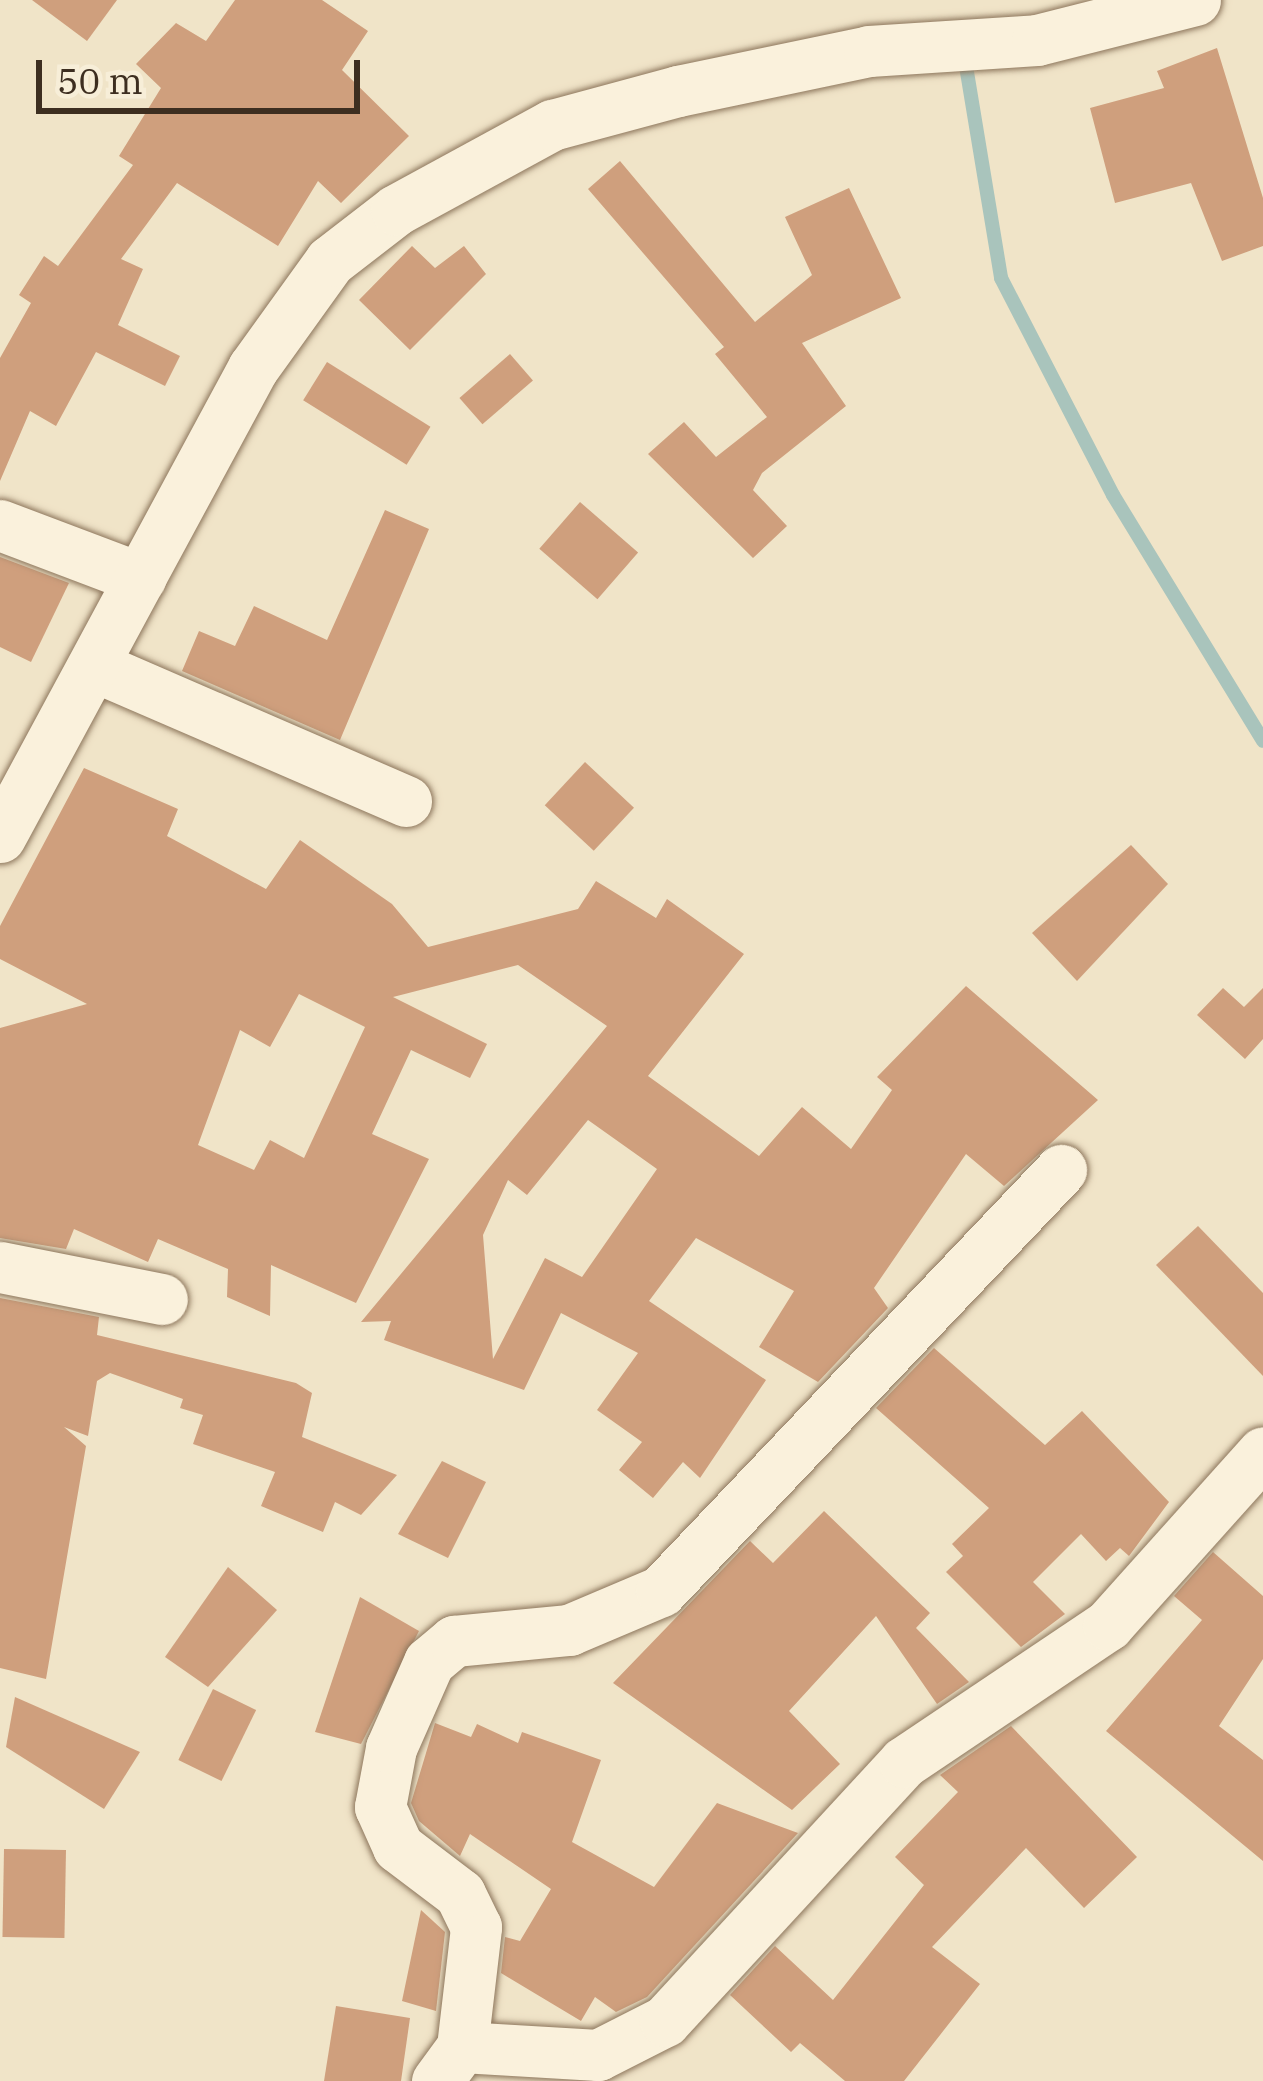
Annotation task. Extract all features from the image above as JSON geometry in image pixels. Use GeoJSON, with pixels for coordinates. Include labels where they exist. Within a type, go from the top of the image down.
{"type":"FeatureCollection","features":[{"type":"Feature","properties":{"kind":"street"},"geometry":{"type":"LineString","coordinates":[[0,837],[253,368],[330,262],[494,154],[552,125],[678,91],[869,51],[1037,40],[1195,0]]}},
{"type":"Feature","properties":{"kind":"street"},"geometry":{"type":"LineString","coordinates":[[0,525],[140,578]]}},
{"type":"Feature","properties":{"kind":"street"},"geometry":{"type":"LineString","coordinates":[[94,666],[406,801]]}},
{"type":"Feature","properties":{"kind":"street"},"geometry":{"type":"LineString","coordinates":[[1061,1170],[662,1591],[569,1630],[454,1641],[429,1662],[391,1748],[380,1807],[398,1847],[460,1894],[476,1927],[450,2064],[598,2055],[665,2021],[904,1762],[1108,1625],[1263,1452]]}},
{"type":"Feature","properties":{"kind":"street"},"geometry":{"type":"LineString","coordinates":[[0,1267],[162,1299]]}},
{"type":"Feature","properties":{"kind":"building"},"geometry":{"type":"Polygon","coordinates":[[[32,0],[117,0],[87,41],[32,0]]]}},
{"type":"Feature","properties":{"kind":"building"},"geometry":{"type":"Polygon","coordinates":[[[235,0],[322,0],[368,31],[342,70],[409,136],[341,203],[318,181],[278,246],[177,183],[121,259],[143,269],[118,325],[180,356],[165,386],[96,352],[56,426],[30,411],[0,481],[0,358],[31,303],[19,295],[44,256],[58,266],[133,165],[119,156],[161,88],[136,64],[176,23],[206,41],[235,0]]]}},
{"type":"Feature","properties":{"kind":"building"},"geometry":{"type":"Polygon","coordinates":[[[1217,48],[1263,198],[1263,246],[1222,261],[1191,183],[1115,203],[1090,108],[1164,88],[1157,71],[1217,48]]]}},
{"type":"Feature","properties":{"kind":"building"},"geometry":{"type":"Polygon","coordinates":[[[620,161],[755,322],[812,275],[785,217],[849,188],[901,298],[802,343],[846,406],[762,473],[753,490],[787,526],[753,558],[648,454],[684,422],[716,457],[767,417],[715,354],[724,347],[588,189],[620,161]]]}},
{"type":"Feature","properties":{"kind":"building"},"geometry":{"type":"Polygon","coordinates":[[[412,246],[435,268],[464,246],[486,274],[410,350],[359,300],[412,246]]]}},
{"type":"Feature","properties":{"kind":"building"},"geometry":{"type":"Polygon","coordinates":[[[510,354],[533,380],[482,424],[459,398],[510,354]]]}},
{"type":"Feature","properties":{"kind":"building"},"geometry":{"type":"Polygon","coordinates":[[[327,362],[430,427],[407,465],[303,400],[327,362]]]}},
{"type":"Feature","properties":{"kind":"building"},"geometry":{"type":"Polygon","coordinates":[[[580,502],[638,553],[597,599],[539,549],[580,502]]]}},
{"type":"Feature","properties":{"kind":"building"},"geometry":{"type":"Polygon","coordinates":[[[385,510],[429,529],[340,740],[182,671],[199,631],[235,646],[254,606],[327,640],[385,510]]]}},
{"type":"Feature","properties":{"kind":"building"},"geometry":{"type":"Polygon","coordinates":[[[0,557],[69,583],[31,662],[0,647],[0,557]]]}},
{"type":"Feature","properties":{"kind":"building"},"geometry":{"type":"Polygon","coordinates":[[[585,762],[634,808],[594,851],[545,805],[585,762]]]}},
{"type":"Feature","properties":{"kind":"building"},"geometry":{"type":"Polygon","coordinates":[[[84,768],[178,809],[167,836],[266,889],[300,840],[392,904],[428,947],[578,909],[596,881],[656,918],[667,899],[744,954],[648,1076],[759,1156],[802,1107],[851,1149],[892,1090],[877,1077],[966,986],[1098,1100],[1004,1186],[966,1154],[874,1288],[888,1308],[818,1382],[759,1347],[794,1291],[696,1238],[649,1301],[766,1380],[700,1478],[683,1462],[653,1498],[619,1470],[642,1442],[597,1410],[638,1353],[561,1313],[524,1390],[384,1340],[391,1321],[361,1322],[607,1026],[518,965],[393,997],[487,1044],[470,1078],[411,1050],[372,1134],[429,1159],[356,1303],[271,1265],[270,1316],[227,1297],[228,1269],[158,1239],[148,1262],[74,1229],[66,1249],[0,1238],[0,1028],[87,1004],[0,959],[0,926],[84,768]],[[299,994],[270,1047],[240,1030],[198,1145],[254,1170],[270,1140],[304,1158],[365,1027],[299,994]],[[588,1120],[527,1195],[508,1180],[483,1235],[493,1359],[545,1258],[582,1277],[657,1169],[588,1120]]]}},
{"type":"Feature","properties":{"kind":"building"},"geometry":{"type":"Polygon","coordinates":[[[1131,845],[1168,884],[1077,981],[1032,933],[1131,845]]]}},
{"type":"Feature","properties":{"kind":"building"},"geometry":{"type":"Polygon","coordinates":[[[1223,988],[1244,1007],[1263,988],[1263,1039],[1245,1059],[1197,1015],[1223,988]]]}},
{"type":"Feature","properties":{"kind":"building"},"geometry":{"type":"Polygon","coordinates":[[[1198,1226],[1263,1293],[1263,1376],[1156,1265],[1198,1226]]]}},
{"type":"Feature","properties":{"kind":"building"},"geometry":{"type":"Polygon","coordinates":[[[0,1298],[99,1317],[97,1335],[296,1383],[312,1393],[302,1437],[397,1475],[361,1515],[335,1502],[323,1532],[261,1506],[275,1472],[193,1444],[203,1415],[180,1408],[183,1399],[110,1373],[97,1381],[88,1436],[64,1427],[86,1446],[46,1679],[0,1668],[0,1298]]]}},
{"type":"Feature","properties":{"kind":"building"},"geometry":{"type":"Polygon","coordinates":[[[934,1348],[1045,1445],[1082,1411],[1169,1502],[1129,1556],[1120,1548],[1106,1561],[1081,1534],[1033,1582],[1065,1614],[1021,1647],[946,1572],[963,1556],[952,1544],[989,1508],[876,1408],[934,1348]]]}},
{"type":"Feature","properties":{"kind":"building"},"geometry":{"type":"Polygon","coordinates":[[[442,1461],[486,1482],[448,1558],[398,1534],[442,1461]]]}},
{"type":"Feature","properties":{"kind":"building"},"geometry":{"type":"Polygon","coordinates":[[[824,1511],[930,1613],[916,1628],[969,1682],[937,1704],[876,1616],[789,1711],[840,1764],[792,1810],[613,1683],[750,1541],[773,1563],[824,1511]]]}},
{"type":"Feature","properties":{"kind":"building"},"geometry":{"type":"Polygon","coordinates":[[[1213,1552],[1263,1596],[1263,1659],[1219,1726],[1263,1760],[1263,1861],[1106,1731],[1202,1620],[1174,1596],[1213,1552]]]}},
{"type":"Feature","properties":{"kind":"building"},"geometry":{"type":"Polygon","coordinates":[[[228,1567],[277,1610],[208,1687],[165,1657],[228,1567]]]}},
{"type":"Feature","properties":{"kind":"building"},"geometry":{"type":"Polygon","coordinates":[[[360,1597],[419,1631],[361,1744],[315,1732],[360,1597]]]}},
{"type":"Feature","properties":{"kind":"building"},"geometry":{"type":"Polygon","coordinates":[[[213,1689],[256,1710],[222,1781],[178,1760],[213,1689]]]}},
{"type":"Feature","properties":{"kind":"building"},"geometry":{"type":"Polygon","coordinates":[[[15,1697],[140,1752],[104,1809],[6,1747],[15,1697]]]}},
{"type":"Feature","properties":{"kind":"building"},"geometry":{"type":"Polygon","coordinates":[[[435,1723],[471,1737],[477,1724],[518,1743],[522,1732],[601,1760],[572,1842],[654,1887],[717,1803],[798,1833],[647,1997],[616,2012],[595,1997],[581,2021],[501,1973],[505,1937],[520,1941],[551,1889],[470,1834],[460,1856],[419,1821],[411,1803],[435,1723]]]}},
{"type":"Feature","properties":{"kind":"building"},"geometry":{"type":"Polygon","coordinates":[[[1011,1726],[1137,1857],[1084,1908],[1026,1848],[932,1947],[980,1984],[904,2081],[845,2081],[800,2043],[791,2052],[730,1995],[775,1946],[833,2000],[924,1885],[895,1857],[958,1792],[940,1775],[1011,1726]]]}},
{"type":"Feature","properties":{"kind":"building"},"geometry":{"type":"Polygon","coordinates":[[[4,1849],[66,1850],[64,1938],[2,1937],[4,1849]]]}},
{"type":"Feature","properties":{"kind":"building"},"geometry":{"type":"Polygon","coordinates":[[[421,1910],[445,1932],[436,2011],[402,2001],[421,1910]]]}},
{"type":"Feature","properties":{"kind":"building"},"geometry":{"type":"Polygon","coordinates":[[[336,2006],[410,2018],[401,2081],[324,2081],[336,2006]]]}},
{"type":"Feature","properties":{"kind":"waterway"},"geometry":{"type":"LineString","coordinates":[[966,66],[1001,278],[1113,495],[1263,741]]}}]}
